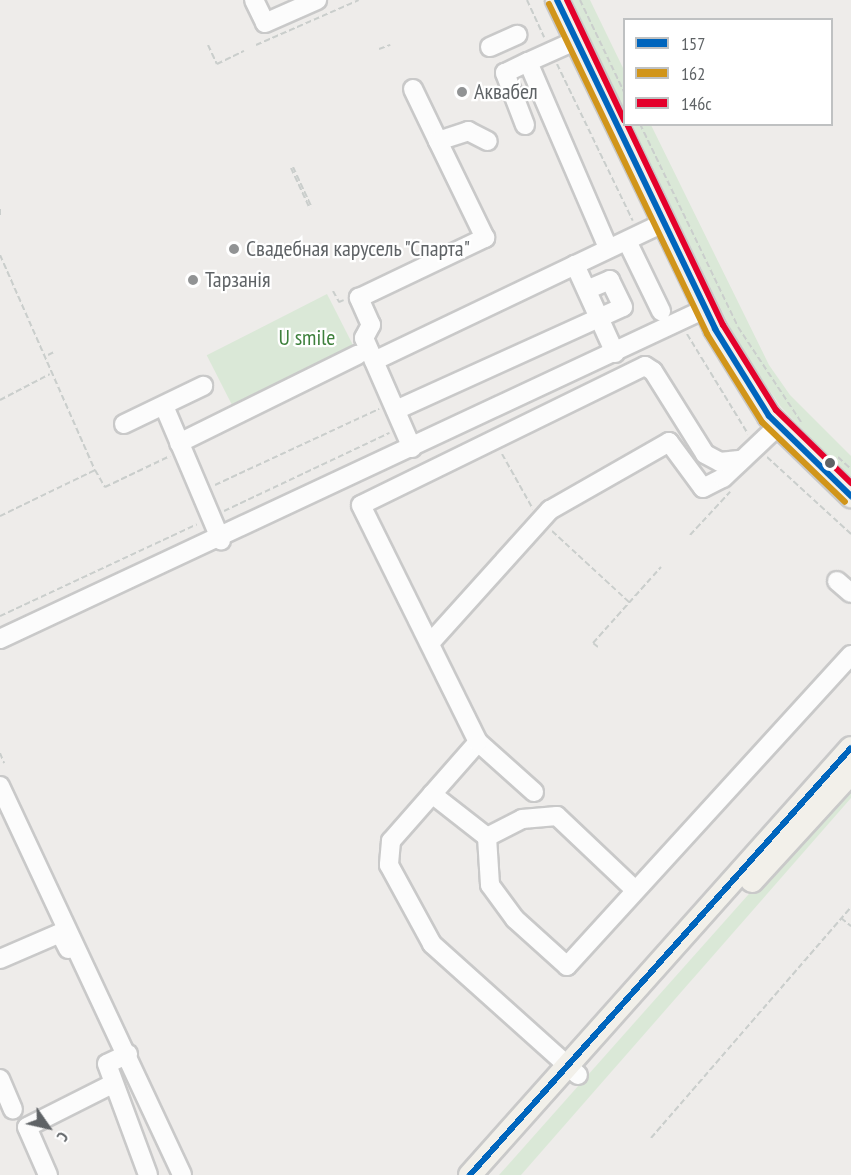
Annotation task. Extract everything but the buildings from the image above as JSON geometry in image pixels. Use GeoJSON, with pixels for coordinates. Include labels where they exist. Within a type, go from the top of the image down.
{"type":"FeatureCollection","features":[{"type":"Feature","properties":{"kind":"main road"},"geometry":{"type":"LineString","coordinates":[[557,0],[705,309],[778,426],[851,496]]}},
{"type":"Feature","properties":{"kind":"main road"},"geometry":{"type":"LineString","coordinates":[[489,1175],[572,1070],[851,748]]}},
{"type":"Feature","properties":{"kind":"main road"},"geometry":{"type":"LineString","coordinates":[[470,1175],[572,1070],[851,773]]}},
{"type":"Feature","properties":{"kind":"lane"},"geometry":{"type":"LineString","coordinates":[[254,0],[265,23],[317,0]]}},
{"type":"Feature","properties":{"kind":"lane"},"geometry":{"type":"LineString","coordinates":[[525,125],[505,73],[577,40]]}},
{"type":"Feature","properties":{"kind":"lane"},"geometry":{"type":"LineString","coordinates":[[504,41],[523,64],[608,248]]}},
{"type":"Feature","properties":{"kind":"lane"},"geometry":{"type":"LineString","coordinates":[[412,89],[485,238],[359,298],[370,325],[364,338],[412,448]]}},
{"type":"Feature","properties":{"kind":"lane"},"geometry":{"type":"LineString","coordinates":[[438,141],[468,131],[488,141]]}},
{"type":"Feature","properties":{"kind":"lane"},"geometry":{"type":"LineString","coordinates":[[374,362],[663,223]]}},
{"type":"Feature","properties":{"kind":"lane"},"geometry":{"type":"LineString","coordinates":[[633,238],[661,311]]}},
{"type":"Feature","properties":{"kind":"lane"},"geometry":{"type":"LineString","coordinates":[[575,265],[615,353]]}},
{"type":"Feature","properties":{"kind":"lane"},"geometry":{"type":"LineString","coordinates":[[394,407],[623,308],[610,280],[587,290]]}},
{"type":"Feature","properties":{"kind":"lane"},"geometry":{"type":"LineString","coordinates":[[0,639],[221,540],[705,309]]}},
{"type":"Feature","properties":{"kind":"lane"},"geometry":{"type":"LineString","coordinates":[[179,443],[357,355]]}},
{"type":"Feature","properties":{"kind":"lane"},"geometry":{"type":"LineString","coordinates":[[534,792],[478,742],[431,642],[361,510],[364,500],[645,366],[653,370],[705,454],[712,473],[708,486]]}},
{"type":"Feature","properties":{"kind":"lane"},"geometry":{"type":"LineString","coordinates":[[124,424],[203,386]]}},
{"type":"Feature","properties":{"kind":"lane"},"geometry":{"type":"LineString","coordinates":[[164,406],[221,540]]}},
{"type":"Feature","properties":{"kind":"lane"},"geometry":{"type":"LineString","coordinates":[[431,642],[550,510],[669,442],[698,487],[708,486],[778,426]]}},
{"type":"Feature","properties":{"kind":"lane"},"geometry":{"type":"LineString","coordinates":[[705,454],[720,462],[740,460]]}},
{"type":"Feature","properties":{"kind":"lane"},"geometry":{"type":"LineString","coordinates":[[837,581],[851,593]]}},
{"type":"Feature","properties":{"kind":"lane"},"geometry":{"type":"LineString","coordinates":[[432,794],[487,837],[490,885],[515,919],[567,966],[851,655]]}},
{"type":"Feature","properties":{"kind":"lane"},"geometry":{"type":"LineString","coordinates":[[478,742],[391,841],[389,865],[432,944],[572,1070]]}},
{"type":"Feature","properties":{"kind":"lane"},"geometry":{"type":"LineString","coordinates":[[0,786],[128,1054],[182,1175]]}},
{"type":"Feature","properties":{"kind":"lane"},"geometry":{"type":"LineString","coordinates":[[487,837],[522,819],[557,816],[635,890]]}},
{"type":"Feature","properties":{"kind":"lane"},"geometry":{"type":"LineString","coordinates":[[0,958],[60,933],[68,949]]}},
{"type":"Feature","properties":{"kind":"lane"},"geometry":{"type":"LineString","coordinates":[[128,1054],[107,1064],[112,1084],[148,1175]]}},
{"type":"Feature","properties":{"kind":"lane"},"geometry":{"type":"LineString","coordinates":[[0,1079],[13,1109]]}},
{"type":"Feature","properties":{"kind":"lane"},"geometry":{"type":"LineString","coordinates":[[48,1175],[27,1127],[112,1084]]}},
{"type":"Feature","properties":{"kind":"path"},"geometry":{"type":"LineString","coordinates":[[256,45],[359,0]]}},
{"type":"Feature","properties":{"kind":"path"},"geometry":{"type":"LineString","coordinates":[[527,0],[633,238]]}},
{"type":"Feature","properties":{"kind":"path"},"geometry":{"type":"LineString","coordinates":[[580,0],[623,90]]}},
{"type":"Feature","properties":{"kind":"path"},"geometry":{"type":"LineString","coordinates":[[208,45],[217,64],[244,51]]}},
{"type":"Feature","properties":{"kind":"path"},"geometry":{"type":"LineString","coordinates":[[379,49],[390,45]]}},
{"type":"Feature","properties":{"kind":"path"},"geometry":{"type":"LineString","coordinates":[[641,126],[738,327],[807,428]]}},
{"type":"Feature","properties":{"kind":"path"},"geometry":{"type":"LineString","coordinates":[[292,168],[311,209]]}},
{"type":"Feature","properties":{"kind":"path"},"geometry":{"type":"LineString","coordinates":[[0,209],[0,218]]}},
{"type":"Feature","properties":{"kind":"path"},"geometry":{"type":"LineString","coordinates":[[0,255],[48,355],[50,374],[95,470]]}},
{"type":"Feature","properties":{"kind":"path"},"geometry":{"type":"LineString","coordinates":[[679,321],[756,446],[851,534]]}},
{"type":"Feature","properties":{"kind":"path"},"geometry":{"type":"LineString","coordinates":[[48,355],[54,352]]}},
{"type":"Feature","properties":{"kind":"path"},"geometry":{"type":"LineString","coordinates":[[0,400],[50,374]]}},
{"type":"Feature","properties":{"kind":"path"},"geometry":{"type":"LineString","coordinates":[[201,492],[394,407]]}},
{"type":"Feature","properties":{"kind":"path"},"geometry":{"type":"LineString","coordinates":[[690,535],[733,489]]}},
{"type":"Feature","properties":{"kind":"path"},"geometry":{"type":"LineString","coordinates":[[598,647],[593,643],[661,567]]}},
{"type":"Feature","properties":{"kind":"path"},"geometry":{"type":"LineString","coordinates":[[0,753],[4,763]]}},
{"type":"Feature","properties":{"kind":"path"},"geometry":{"type":"LineString","coordinates":[[651,1138],[851,907]]}},
{"type":"Feature","properties":{"kind":"path"},"geometry":{"type":"LineString","coordinates":[[841,918],[851,926]]}},
{"type":"Feature","properties":{"kind":"green space"},"geometry":{"type":"Polygon","coordinates":[[[572,0],[590,0],[623,68],[623,108],[572,0]]]}},
{"type":"Feature","properties":{"kind":"green space"},"geometry":{"type":"Polygon","coordinates":[[[632,126],[651,126],[769,365],[790,395],[851,456],[851,480],[781,407],[739,346],[632,126]]]}},
{"type":"Feature","properties":{"kind":"green space","name":"U smile"},"geometry":{"type":"Polygon","coordinates":[[[327,294],[354,347],[234,409],[207,355],[327,294]]]}},
{"type":"Feature","properties":{"kind":"green space"},"geometry":{"type":"Polygon","coordinates":[[[851,779],[851,798],[521,1175],[499,1175],[851,779]]]}},
{"type":"Feature","properties":{"kind":"transit line","name":"157"},"geometry":{"type":"LineString","coordinates":[[557,0],[715,329],[769,416],[851,496]]}},
{"type":"Feature","properties":{"kind":"transit line","name":"146с"},"geometry":{"type":"LineString","coordinates":[[567,0],[623,118]]}},
{"type":"Feature","properties":{"kind":"transit line","name":"162"},"geometry":{"type":"LineString","coordinates":[[549,4],[707,334],[762,422],[845,502]]}},
{"type":"Feature","properties":{"kind":"transit line","name":"146с"},"geometry":{"type":"LineString","coordinates":[[628,126],[723,325],[776,410],[851,483]]}},
{"type":"Feature","properties":{"kind":"transit line","name":"157"},"geometry":{"type":"LineString","coordinates":[[470,1175],[851,748]]}},
{"type":"Feature","properties":{"kind":"place","name":"Аквабел"},"geometry":{"type":"Point","coordinates":[462,92]}},
{"type":"Feature","properties":{"kind":"place","name":"Свадебная карусель \"Спарта\""},"geometry":{"type":"Point","coordinates":[234,249]}},
{"type":"Feature","properties":{"kind":"place","name":"Тарзанія"},"geometry":{"type":"Point","coordinates":[193,280]}}]}
